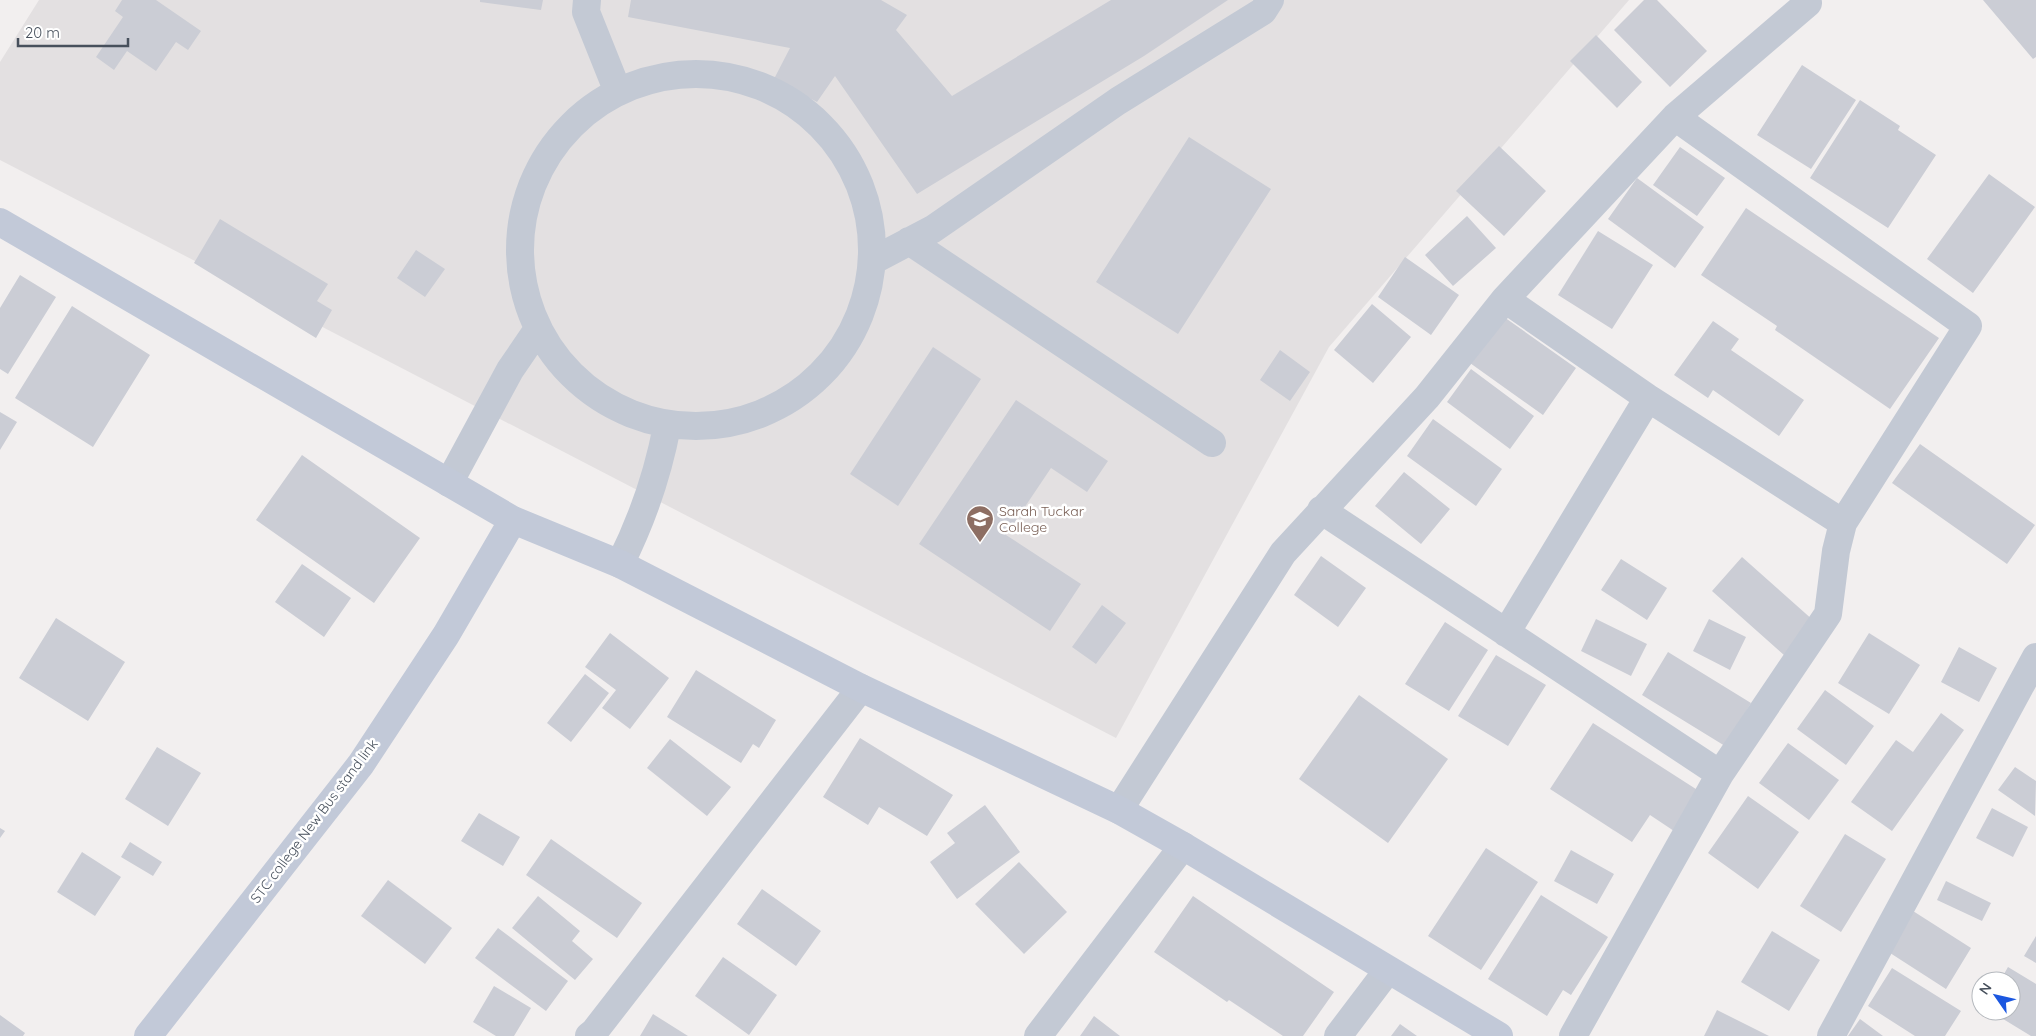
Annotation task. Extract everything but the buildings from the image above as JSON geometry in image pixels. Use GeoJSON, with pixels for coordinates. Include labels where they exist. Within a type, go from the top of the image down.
{"type":"FeatureCollection","features":[{"type":"Feature","properties":{"kind":"street"},"geometry":{"type":"LineString","coordinates":[[587,0],[586,12],[618,92]]}},
{"type":"Feature","properties":{"kind":"street"},"geometry":{"type":"LineString","coordinates":[[872,261],[933,229],[1118,101],[1263,11],[1270,0]]}},
{"type":"Feature","properties":{"kind":"street"},"geometry":{"type":"LineString","coordinates":[[1119,810],[1283,553],[1427,397],[1505,299],[1675,117],[1808,3]]}},
{"type":"Feature","properties":{"kind":"street"},"geometry":{"type":"LineString","coordinates":[[676,74],[708,74],[738,78],[767,88],[794,102],[823,127],[838,145],[854,171],[866,200],[872,230],[872,261],[867,291],[857,320],[843,347],[823,372],[800,392],[774,408],[745,420],[715,425],[667,426],[625,412],[598,397],[569,372],[554,355],[538,329],[526,300],[520,270],[520,239],[524,209],[534,180],[549,152],[568,129],[592,108],[618,92],[647,80],[676,74]]}},
{"type":"Feature","properties":{"kind":"street"},"geometry":{"type":"LineString","coordinates":[[1573,1036],[1720,774],[1828,614],[1836,551],[1843,523],[1968,326],[1675,117]]}},
{"type":"Feature","properties":{"kind":"street"},"geometry":{"type":"LineString","coordinates":[[0,222],[513,520],[620,564],[861,688],[1119,810],[1183,846],[1499,1036]]}},
{"type":"Feature","properties":{"kind":"street"},"geometry":{"type":"LineString","coordinates":[[909,241],[1212,443]]}},
{"type":"Feature","properties":{"kind":"street"},"geometry":{"type":"LineString","coordinates":[[1505,299],[1648,398],[1843,523]]}},
{"type":"Feature","properties":{"kind":"street"},"geometry":{"type":"LineString","coordinates":[[449,483],[510,370],[538,329]]}},
{"type":"Feature","properties":{"kind":"street"},"geometry":{"type":"LineString","coordinates":[[1506,633],[1648,398]]}},
{"type":"Feature","properties":{"kind":"street"},"geometry":{"type":"LineString","coordinates":[[620,564],[636,532],[661,456],[667,426]]}},
{"type":"Feature","properties":{"kind":"street"},"geometry":{"type":"LineString","coordinates":[[1321,510],[1720,774]]}},
{"type":"Feature","properties":{"kind":"street","name":"STC college New Bus stand link"},"geometry":{"type":"LineString","coordinates":[[148,1036],[361,764],[446,635],[513,520]]}},
{"type":"Feature","properties":{"kind":"street"},"geometry":{"type":"LineString","coordinates":[[1831,1036],[2036,657]]}},
{"type":"Feature","properties":{"kind":"street"},"geometry":{"type":"LineString","coordinates":[[589,1036],[861,688]]}},
{"type":"Feature","properties":{"kind":"street"},"geometry":{"type":"LineString","coordinates":[[1038,1036],[1183,846]]}},
{"type":"Feature","properties":{"kind":"street"},"geometry":{"type":"LineString","coordinates":[[1338,1036],[1388,970]]}},
{"type":"Feature","properties":{"kind":"shaded area","name":"Sarah Tuckar College"},"geometry":{"type":"Polygon","coordinates":[[[39,0],[1629,0],[1329,347],[1116,738],[0,160],[0,62],[39,0]]]}},
{"type":"Feature","properties":{"kind":"place","name":"Sarah Tuckar College"},"geometry":{"type":"Point","coordinates":[980,543]}}]}
